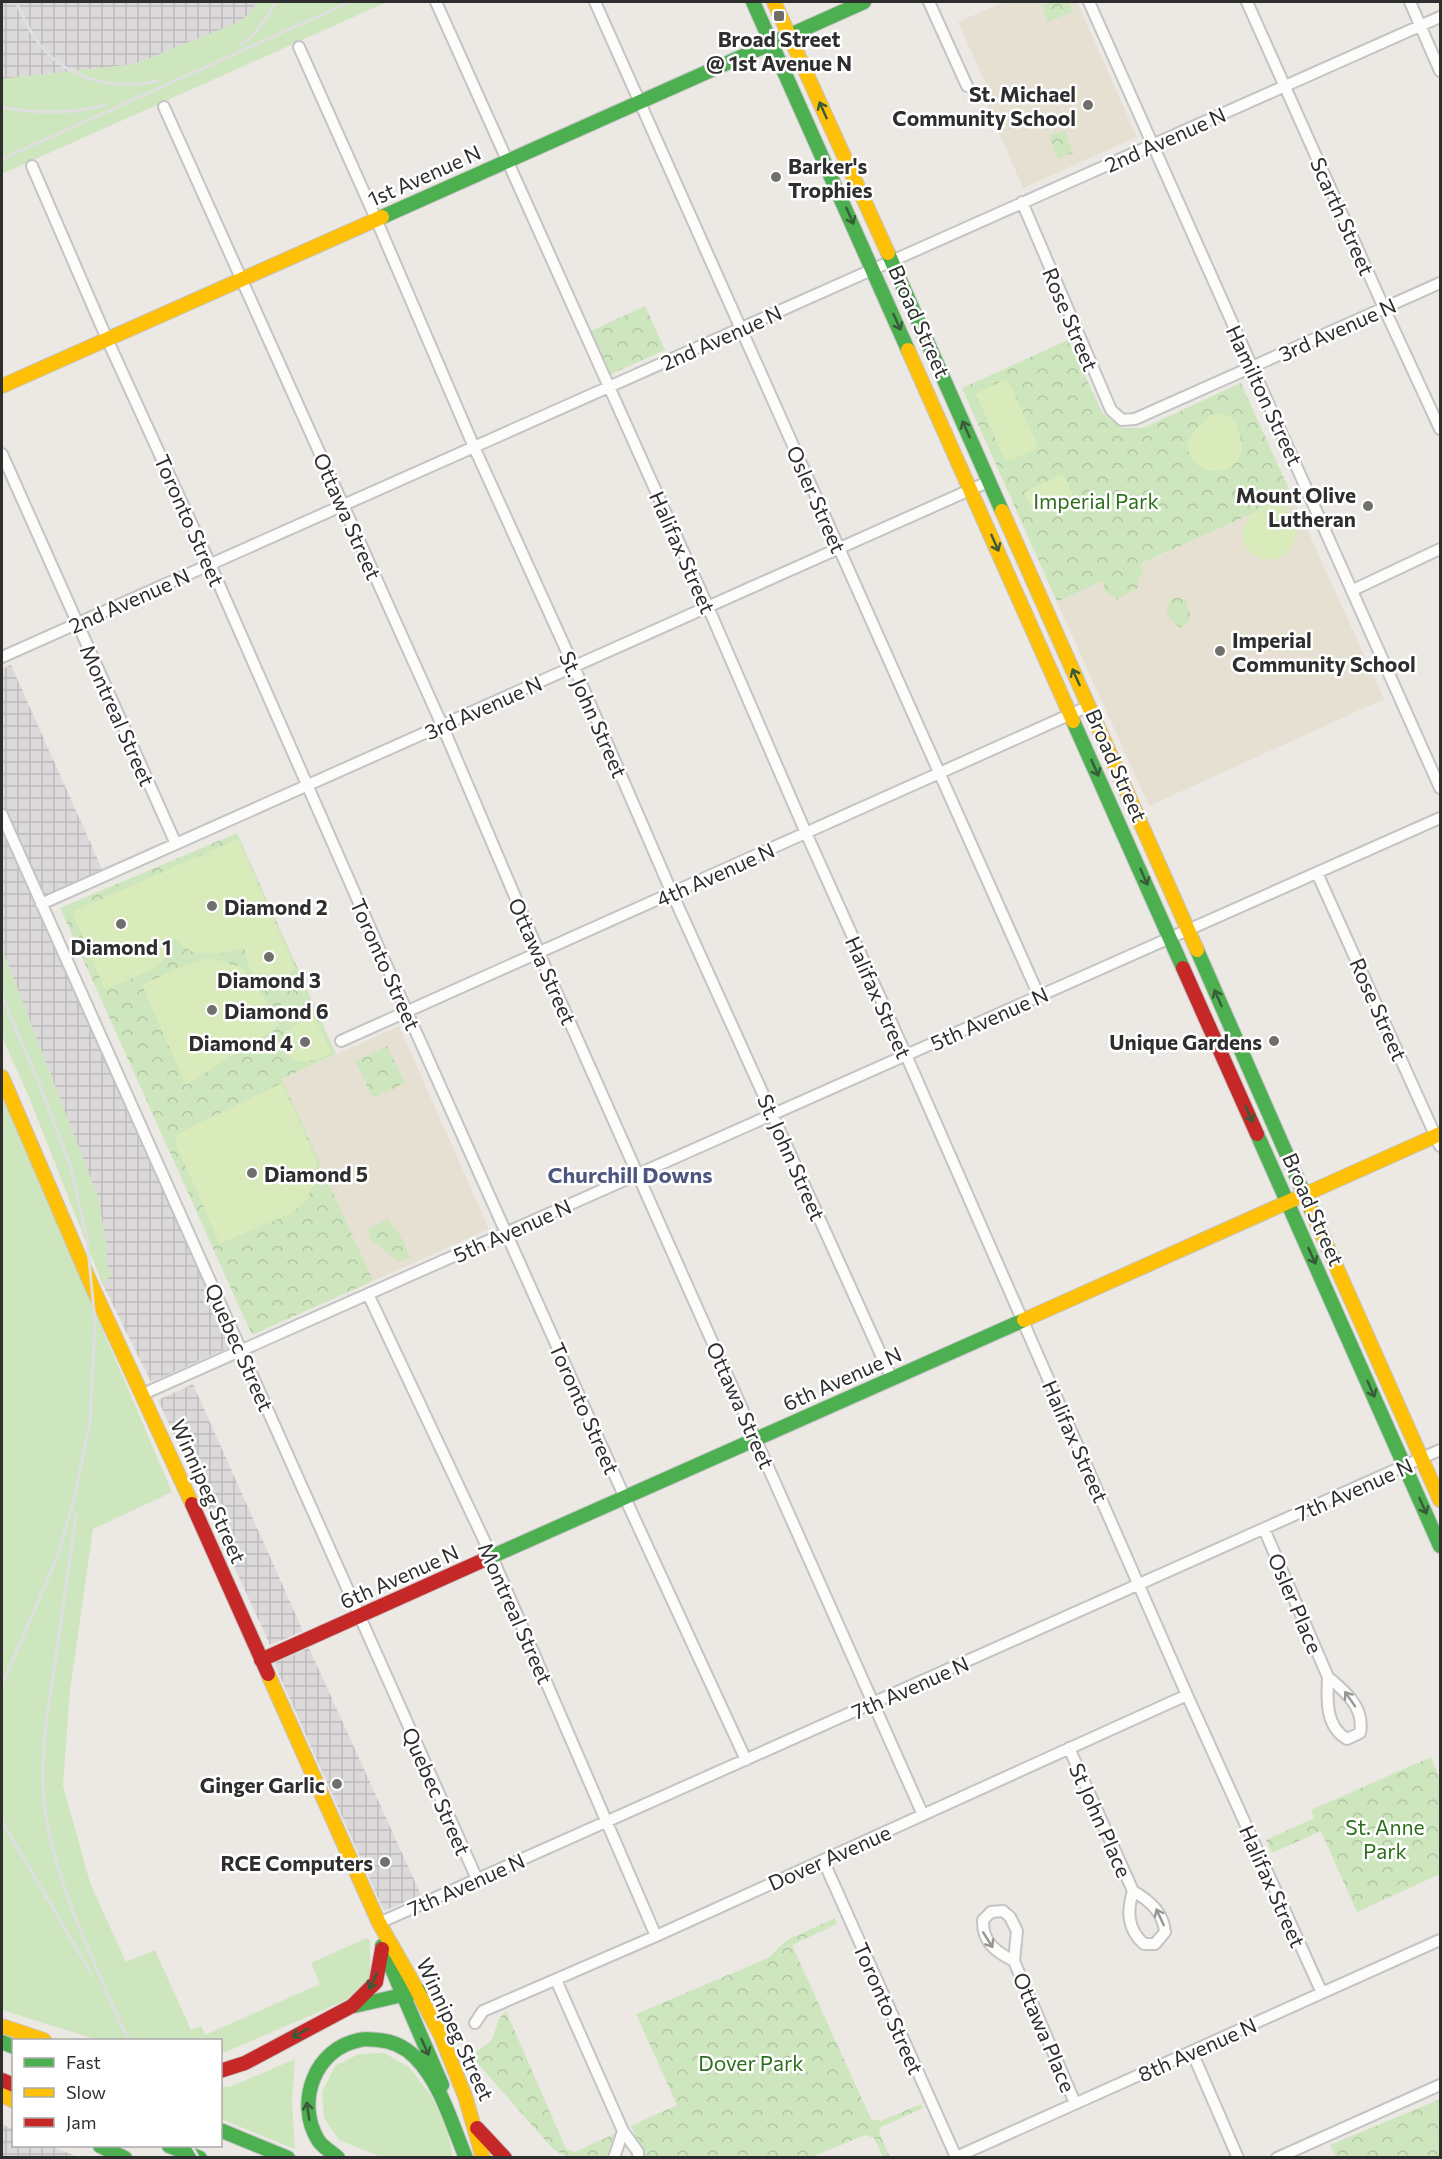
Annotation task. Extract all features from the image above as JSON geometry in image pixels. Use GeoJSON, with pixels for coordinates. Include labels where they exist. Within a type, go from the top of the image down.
{"type":"FeatureCollection","features":[{"type":"Feature","properties":{"kind":"main road","name":"Broad Street"},"geometry":{"type":"LineString","coordinates":[[753,2],[874,268],[1440,1546]]}},
{"type":"Feature","properties":{"kind":"main road","name":"Broad Street"},"geometry":{"type":"LineString","coordinates":[[774,2],[990,481],[1440,1500]]}},
{"type":"Feature","properties":{"kind":"main road","name":"1st Avenue N"},"geometry":{"type":"LineString","coordinates":[[2,386],[864,2]]}},
{"type":"Feature","properties":{"kind":"main road","name":"Winnipeg Street"},"geometry":{"type":"LineString","coordinates":[[2,1077],[91,1284],[143,1394],[379,1923],[420,1991],[460,2079],[477,2128],[483,2157]]}},
{"type":"Feature","properties":{"kind":"main road","name":"6th Avenue N"},"geometry":{"type":"LineString","coordinates":[[261,1660],[1288,1202],[1439,1139]]}},
{"type":"Feature","properties":{"kind":"main road","name":"Winnipeg Street"},"geometry":{"type":"LineString","coordinates":[[379,1923],[382,1949],[452,2107],[467,2157]]}},
{"type":"Feature","properties":{"kind":"main road"},"geometry":{"type":"LineString","coordinates":[[352,2006],[376,1982],[382,1949]]}},
{"type":"Feature","properties":{"kind":"main road"},"geometry":{"type":"LineString","coordinates":[[222,2070],[246,2063],[352,2006],[420,1991]]}},
{"type":"Feature","properties":{"kind":"main road"},"geometry":{"type":"LineString","coordinates":[[2,2026],[41,2039]]}},
{"type":"Feature","properties":{"kind":"main road"},"geometry":{"type":"LineString","coordinates":[[338,2157],[320,2145],[312,2130],[306,2108],[310,2083],[326,2056],[355,2040],[369,2038],[397,2044],[416,2058],[434,2084],[467,2157]]}},
{"type":"Feature","properties":{"kind":"main road"},"geometry":{"type":"LineString","coordinates":[[477,2128],[505,2157]]}},
{"type":"Feature","properties":{"kind":"main road"},"geometry":{"type":"LineString","coordinates":[[222,2131],[288,2157]]}},
{"type":"Feature","properties":{"kind":"main road"},"geometry":{"type":"LineString","coordinates":[[104,2147],[124,2157]]}},
{"type":"Feature","properties":{"kind":"main road"},"geometry":{"type":"LineString","coordinates":[[174,2147],[200,2157]]}},
{"type":"Feature","properties":{"kind":"street","name":"Halifax Street"},"geometry":{"type":"LineString","coordinates":[[436,2],[708,607],[1138,1585],[1322,1993]]}},
{"type":"Feature","properties":{"kind":"street","name":"Osler Street"},"geometry":{"type":"LineString","coordinates":[[595,2],[1039,996]]}},
{"type":"Feature","properties":{"kind":"street"},"geometry":{"type":"LineString","coordinates":[[929,2],[967,86]]}},
{"type":"Feature","properties":{"kind":"street","name":"Hamilton Street"},"geometry":{"type":"LineString","coordinates":[[1089,2],[1440,788]]}},
{"type":"Feature","properties":{"kind":"street","name":"Scarth Street"},"geometry":{"type":"LineString","coordinates":[[1247,2],[1440,429]]}},
{"type":"Feature","properties":{"kind":"street"},"geometry":{"type":"LineString","coordinates":[[1410,2],[1440,71]]}},
{"type":"Feature","properties":{"kind":"street","name":"2nd Avenue N"},"geometry":{"type":"LineString","coordinates":[[2,657],[1440,16]]}},
{"type":"Feature","properties":{"kind":"street","name":"St. John Street"},"geometry":{"type":"LineString","coordinates":[[299,47],[672,893],[892,1379]]}},
{"type":"Feature","properties":{"kind":"street","name":"Ottawa Street"},"geometry":{"type":"LineString","coordinates":[[164,107],[442,725],[539,952],[923,1815]]}},
{"type":"Feature","properties":{"kind":"street","name":"Toronto Street"},"geometry":{"type":"LineString","coordinates":[[32,166],[407,1012],[625,1498],[746,1760]]}},
{"type":"Feature","properties":{"kind":"street","name":"Rose Street"},"geometry":{"type":"LineString","coordinates":[[1022,202],[1111,410],[1122,420],[1135,419]]}},
{"type":"Feature","properties":{"kind":"street","name":"3rd Avenue N"},"geometry":{"type":"LineString","coordinates":[[1135,419],[1440,283]]}},
{"type":"Feature","properties":{"kind":"street","name":"Montreal Street"},"geometry":{"type":"LineString","coordinates":[[2,454],[176,844]]}},
{"type":"Feature","properties":{"kind":"street","name":"3rd Avenue N"},"geometry":{"type":"LineString","coordinates":[[41,904],[990,481]]}},
{"type":"Feature","properties":{"kind":"street"},"geometry":{"type":"LineString","coordinates":[[1353,590],[1440,549]]}},
{"type":"Feature","properties":{"kind":"street","name":"4th Avenue N"},"geometry":{"type":"LineString","coordinates":[[341,1041],[1089,706]]}},
{"type":"Feature","properties":{"kind":"street","name":"Quebec Street"},"geometry":{"type":"LineString","coordinates":[[2,814],[477,1880]]}},
{"type":"Feature","properties":{"kind":"street","name":"5th Avenue N"},"geometry":{"type":"LineString","coordinates":[[143,1394],[1440,818]]}},
{"type":"Feature","properties":{"kind":"street","name":"Rose Street"},"geometry":{"type":"LineString","coordinates":[[1317,873],[1439,1139]]}},
{"type":"Feature","properties":{"kind":"street","name":"Montreal Street"},"geometry":{"type":"LineString","coordinates":[[368,1294],[492,1557],[656,1936]]}},
{"type":"Feature","properties":{"kind":"street","name":"7th Avenue N"},"geometry":{"type":"LineString","coordinates":[[379,1923],[1440,1450]]}},
{"type":"Feature","properties":{"kind":"street","name":"Osler Place"},"geometry":{"type":"LineString","coordinates":[[1264,1529],[1328,1677],[1347,1693],[1362,1721],[1360,1733],[1347,1739],[1337,1733],[1330,1718],[1326,1702],[1328,1677]]}},
{"type":"Feature","properties":{"kind":"street","name":"Dover Avenue"},"geometry":{"type":"LineString","coordinates":[[475,2023],[483,2011],[656,1936],[1187,1695]]}},
{"type":"Feature","properties":{"kind":"street","name":"St John Place"},"geometry":{"type":"LineString","coordinates":[[1069,1748],[1133,1891],[1148,1899],[1164,1922],[1165,1932],[1155,1944],[1144,1944],[1132,1927],[1128,1909],[1133,1891]]}},
{"type":"Feature","properties":{"kind":"street","name":"Toronto Street"},"geometry":{"type":"LineString","coordinates":[[823,1860],[955,2157]]}},
{"type":"Feature","properties":{"kind":"street","name":"Ottawa Place"},"geometry":{"type":"LineString","coordinates":[[1014,1961],[990,1946],[982,1932],[983,1920],[991,1912],[1003,1911],[1010,1917],[1017,1931],[1014,1961],[1075,2103]]}},
{"type":"Feature","properties":{"kind":"street","name":"8th Avenue N"},"geometry":{"type":"LineString","coordinates":[[955,2157],[1440,1940]]}},
{"type":"Feature","properties":{"kind":"street"},"geometry":{"type":"LineString","coordinates":[[555,1980],[623,2131],[638,2152],[638,2157]]}},
{"type":"Feature","properties":{"kind":"street"},"geometry":{"type":"LineString","coordinates":[[1192,2052],[1238,2157]]}},
{"type":"Feature","properties":{"kind":"street"},"geometry":{"type":"LineString","coordinates":[[1277,2157],[1440,2085]]}},
{"type":"Feature","properties":{"kind":"street"},"geometry":{"type":"LineString","coordinates":[[614,2157],[623,2131]]}},
{"type":"Feature","properties":{"kind":"shaded area"},"geometry":{"type":"Polygon","coordinates":[[[2,2],[257,2],[251,12],[239,22],[135,64],[2,79],[2,2]]]}},
{"type":"Feature","properties":{"kind":"shaded area"},"geometry":{"type":"Polygon","coordinates":[[[1004,2],[1077,2],[1137,137],[1023,188],[979,87],[986,84],[958,22],[1004,2]]]}},
{"type":"Feature","properties":{"kind":"shaded area","name":"Imperial Community School"},"geometry":{"type":"Polygon","coordinates":[[[1292,496],[1384,699],[1149,806],[1057,602],[1292,496]]]}},
{"type":"Feature","properties":{"kind":"shaded area"},"geometry":{"type":"Polygon","coordinates":[[[11,665],[102,869],[34,901],[233,1346],[151,1382],[102,1283],[111,1276],[106,1262],[107,1249],[98,1197],[2,949],[2,669],[11,665]]]}},
{"type":"Feature","properties":{"kind":"shaded area"},"geometry":{"type":"Polygon","coordinates":[[[399,1026],[489,1229],[373,1281],[282,1079],[399,1026]]]}},
{"type":"Feature","properties":{"kind":"shaded area"},"geometry":{"type":"Polygon","coordinates":[[[193,1384],[303,1631],[270,1645],[158,1400],[193,1384]]]}},
{"type":"Feature","properties":{"kind":"shaded area"},"geometry":{"type":"Polygon","coordinates":[[[309,1648],[421,1895],[384,1911],[274,1663],[309,1648]]]}},
{"type":"Feature","properties":{"kind":"shaded area"},"geometry":{"type":"Polygon","coordinates":[[[2,2124],[12,2129],[12,2147],[53,2147],[78,2157],[2,2157],[2,2124]]]}},
{"type":"Feature","properties":{"kind":"green space"},"geometry":{"type":"Polygon","coordinates":[[[257,2],[387,2],[2,174],[2,79],[135,64],[239,22],[251,12],[257,2]]]}},
{"type":"Feature","properties":{"kind":"green space"},"geometry":{"type":"Polygon","coordinates":[[[1052,2],[1068,2],[1073,12],[1048,22],[1042,5],[1052,2]]]}},
{"type":"Feature","properties":{"kind":"green space"},"geometry":{"type":"Polygon","coordinates":[[[1064,130],[1073,153],[1058,159],[1049,136],[1064,130]]]}},
{"type":"Feature","properties":{"kind":"green space"},"geometry":{"type":"Polygon","coordinates":[[[645,306],[665,350],[611,374],[591,331],[645,306]]]}},
{"type":"Feature","properties":{"kind":"green space","name":"Imperial Park"},"geometry":{"type":"Polygon","coordinates":[[[1068,340],[1103,414],[1122,428],[1143,428],[1241,383],[1292,496],[1140,564],[1143,568],[1142,575],[1138,577],[1138,588],[1117,599],[1105,591],[1103,581],[1057,602],[962,388],[1068,340]]]}},
{"type":"Feature","properties":{"kind":"green space"},"geometry":{"type":"Polygon","coordinates":[[[1004,380],[1009,382],[1037,444],[1035,450],[1009,461],[1005,460],[976,395],[1004,380]]]}},
{"type":"Feature","properties":{"kind":"green space"},"geometry":{"type":"Polygon","coordinates":[[[1223,413],[1235,420],[1242,445],[1240,456],[1231,467],[1224,470],[1201,468],[1193,461],[1187,446],[1200,424],[1223,413]]]}},
{"type":"Feature","properties":{"kind":"green space"},"geometry":{"type":"Polygon","coordinates":[[[1063,474],[1073,496],[1034,513],[1024,492],[1063,474]]]}},
{"type":"Feature","properties":{"kind":"green space"},"geometry":{"type":"Polygon","coordinates":[[[1277,501],[1285,507],[1290,516],[1295,530],[1295,539],[1290,549],[1282,556],[1265,559],[1249,551],[1242,535],[1244,526],[1254,513],[1277,501]]]}},
{"type":"Feature","properties":{"kind":"green space"},"geometry":{"type":"Polygon","coordinates":[[[1178,597],[1185,600],[1191,615],[1189,623],[1180,628],[1171,620],[1166,610],[1171,600],[1178,597]]]}},
{"type":"Feature","properties":{"kind":"green space"},"geometry":{"type":"Polygon","coordinates":[[[237,833],[336,1054],[282,1079],[373,1281],[252,1335],[60,908],[237,833]]]}},
{"type":"Feature","properties":{"kind":"green space"},"geometry":{"type":"Polygon","coordinates":[[[238,839],[295,967],[286,981],[272,987],[258,980],[250,968],[244,948],[217,954],[192,952],[171,937],[168,955],[153,969],[105,990],[72,912],[238,839]]]}},
{"type":"Feature","properties":{"kind":"green space"},"geometry":{"type":"Polygon","coordinates":[[[2,949],[98,1197],[107,1249],[106,1262],[111,1276],[102,1283],[29,1097],[2,1037],[2,949]]]}},
{"type":"Feature","properties":{"kind":"green space","name":"Diamond 6"},"geometry":{"type":"Polygon","coordinates":[[[210,958],[241,967],[263,995],[279,1026],[186,1085],[142,985],[175,969],[210,958]]]}},
{"type":"Feature","properties":{"kind":"green space","name":"Diamond 4"},"geometry":{"type":"Polygon","coordinates":[[[315,1018],[331,1053],[306,1062],[295,1060],[283,1051],[285,1032],[299,1022],[315,1018]]]}},
{"type":"Feature","properties":{"kind":"green space"},"geometry":{"type":"Polygon","coordinates":[[[387,1046],[405,1083],[373,1098],[355,1061],[387,1046]]]}},
{"type":"Feature","properties":{"kind":"green space","name":"Diamond 5"},"geometry":{"type":"Polygon","coordinates":[[[282,1083],[317,1162],[314,1183],[306,1201],[290,1214],[220,1244],[176,1145],[177,1135],[282,1083]]]}},
{"type":"Feature","properties":{"kind":"green space"},"geometry":{"type":"Polygon","coordinates":[[[2,1093],[172,1492],[93,1529],[70,1691],[63,1785],[90,1883],[126,1962],[155,1950],[191,2030],[201,2026],[205,2035],[320,1984],[311,1963],[367,1938],[370,1941],[370,1977],[344,2001],[222,2054],[222,2039],[95,2039],[2,2010],[2,1093]]]}},
{"type":"Feature","properties":{"kind":"green space"},"geometry":{"type":"Polygon","coordinates":[[[388,1219],[402,1238],[410,1258],[399,1262],[371,1240],[367,1229],[388,1219]]]}},
{"type":"Feature","properties":{"kind":"green space","name":"St. Anne Park"},"geometry":{"type":"Polygon","coordinates":[[[1431,1757],[1440,1779],[1440,1874],[1357,1912],[1321,1831],[1272,1853],[1266,1840],[1314,1818],[1311,1810],[1431,1757]]]}},
{"type":"Feature","properties":{"kind":"green space","name":"Dover Park"},"geometry":{"type":"Polygon","coordinates":[[[835,1918],[837,1924],[792,1945],[871,2119],[881,2121],[921,2104],[923,2108],[881,2127],[879,2133],[890,2157],[883,2157],[874,2138],[865,2135],[812,2157],[645,2157],[631,2126],[677,2105],[636,2014],[768,1958],[787,1940],[835,1918]]]}},
{"type":"Feature","properties":{"kind":"green space"},"geometry":{"type":"Polygon","coordinates":[[[506,2011],[566,2149],[575,2152],[614,2134],[607,2157],[567,2157],[553,2149],[471,2056],[492,2040],[499,2019],[506,2011]]]}},
{"type":"Feature","properties":{"kind":"green space"},"geometry":{"type":"Polygon","coordinates":[[[384,2053],[409,2067],[432,2097],[447,2131],[453,2157],[381,2157],[339,2140],[324,2118],[322,2092],[335,2066],[359,2054],[384,2053]]]}},
{"type":"Feature","properties":{"kind":"green space"},"geometry":{"type":"Polygon","coordinates":[[[295,2059],[292,2103],[295,2149],[222,2119],[222,2086],[230,2087],[295,2059]]]}},
{"type":"Feature","properties":{"kind":"green space"},"geometry":{"type":"Polygon","coordinates":[[[1440,2099],[1440,2157],[1336,2157],[1330,2145],[1440,2099]]]}},
{"type":"Feature","properties":{"kind":"railway"},"geometry":{"type":"LineString","coordinates":[[16,2],[32,34],[46,52],[74,72],[106,83],[141,84],[158,81]]}},
{"type":"Feature","properties":{"kind":"railway"},"geometry":{"type":"LineString","coordinates":[[241,45],[261,26],[276,2]]}},
{"type":"Feature","properties":{"kind":"railway"},"geometry":{"type":"LineString","coordinates":[[2,159],[350,2]]}},
{"type":"Feature","properties":{"kind":"railway"},"geometry":{"type":"LineString","coordinates":[[2,107],[54,112],[105,105]]}},
{"type":"Feature","properties":{"kind":"railway"},"geometry":{"type":"LineString","coordinates":[[2,997],[37,1078],[70,1165],[87,1238],[95,1322],[90,1423],[73,1503],[58,1555],[2,1685]]}},
{"type":"Feature","properties":{"kind":"railway"},"geometry":{"type":"LineString","coordinates":[[76,1515],[47,1714],[43,1758],[44,1801],[60,1875],[89,1952],[122,2027]]}},
{"type":"Feature","properties":{"kind":"railway"},"geometry":{"type":"LineString","coordinates":[[2,1821],[91,1973]]}},
{"type":"Feature","properties":{"kind":"railway"},"geometry":{"type":"LineString","coordinates":[[118,2020],[129,2039]]}},
{"type":"Feature","properties":{"kind":"railway"},"geometry":{"type":"LineString","coordinates":[[193,2147],[199,2158]]}},
{"type":"Feature","properties":{"kind":"traffic: fast"},"geometry":{"type":"LineString","coordinates":[[753,2],[908,350]]}},
{"type":"Feature","properties":{"kind":"traffic: fast"},"geometry":{"type":"LineString","coordinates":[[382,217],[864,2]]}},
{"type":"Feature","properties":{"kind":"traffic: fast"},"geometry":{"type":"LineString","coordinates":[[888,253],[1002,511]]}},
{"type":"Feature","properties":{"kind":"traffic: fast"},"geometry":{"type":"LineString","coordinates":[[1073,721],[1183,968]]}},
{"type":"Feature","properties":{"kind":"traffic: fast"},"geometry":{"type":"LineString","coordinates":[[1197,950],[1312,1212]]}},
{"type":"Feature","properties":{"kind":"traffic: fast"},"geometry":{"type":"LineString","coordinates":[[1257,1134],[1440,1546]]}},
{"type":"Feature","properties":{"kind":"traffic: fast"},"geometry":{"type":"LineString","coordinates":[[486,1559],[1024,1320]]}},
{"type":"Feature","properties":{"kind":"traffic: fast"},"geometry":{"type":"LineString","coordinates":[[382,1946],[442,2085]]}},
{"type":"Feature","properties":{"kind":"traffic: fast"},"geometry":{"type":"LineString","coordinates":[[354,2006],[420,1991]]}},
{"type":"Feature","properties":{"kind":"traffic: fast"},"geometry":{"type":"LineString","coordinates":[[338,2158],[320,2143],[311,2125],[309,2094],[321,2065],[331,2054],[344,2045],[362,2039],[398,2045],[411,2053],[424,2067],[439,2092],[466,2158]]}},
{"type":"Feature","properties":{"kind":"traffic: fast"},"geometry":{"type":"LineString","coordinates":[[2,2042],[12,2046]]}},
{"type":"Feature","properties":{"kind":"traffic: fast"},"geometry":{"type":"LineString","coordinates":[[222,2131],[288,2158]]}},
{"type":"Feature","properties":{"kind":"traffic: fast"},"geometry":{"type":"LineString","coordinates":[[102,2147],[125,2158]]}},
{"type":"Feature","properties":{"kind":"traffic: fast"},"geometry":{"type":"LineString","coordinates":[[172,2147],[200,2158]]}},
{"type":"Feature","properties":{"kind":"traffic: slow"},"geometry":{"type":"LineString","coordinates":[[774,2],[888,253]]}},
{"type":"Feature","properties":{"kind":"traffic: slow"},"geometry":{"type":"LineString","coordinates":[[2,386],[382,217]]}},
{"type":"Feature","properties":{"kind":"traffic: slow"},"geometry":{"type":"LineString","coordinates":[[908,350],[1073,721]]}},
{"type":"Feature","properties":{"kind":"traffic: slow"},"geometry":{"type":"LineString","coordinates":[[1002,511],[1197,950]]}},
{"type":"Feature","properties":{"kind":"traffic: slow"},"geometry":{"type":"LineString","coordinates":[[2,1077],[91,1284],[192,1504]]}},
{"type":"Feature","properties":{"kind":"traffic: slow"},"geometry":{"type":"LineString","coordinates":[[1024,1320],[1440,1134]]}},
{"type":"Feature","properties":{"kind":"traffic: slow"},"geometry":{"type":"LineString","coordinates":[[1312,1212],[1440,1500]]}},
{"type":"Feature","properties":{"kind":"traffic: slow"},"geometry":{"type":"LineString","coordinates":[[268,1674],[379,1923],[441,2036],[465,2096],[483,2158]]}},
{"type":"Feature","properties":{"kind":"traffic: slow"},"geometry":{"type":"LineString","coordinates":[[2,2026],[41,2039]]}},
{"type":"Feature","properties":{"kind":"traffic: slow"},"geometry":{"type":"LineString","coordinates":[[2,2095],[12,2100]]}},
{"type":"Feature","properties":{"kind":"traffic: jam"},"geometry":{"type":"LineString","coordinates":[[1183,968],[1257,1134]]}},
{"type":"Feature","properties":{"kind":"traffic: jam"},"geometry":{"type":"LineString","coordinates":[[192,1504],[268,1674]]}},
{"type":"Feature","properties":{"kind":"traffic: jam"},"geometry":{"type":"LineString","coordinates":[[261,1660],[486,1559]]}},
{"type":"Feature","properties":{"kind":"traffic: jam"},"geometry":{"type":"LineString","coordinates":[[222,2070],[245,2063],[352,2006],[376,1982],[382,1949]]}},
{"type":"Feature","properties":{"kind":"traffic: jam"},"geometry":{"type":"LineString","coordinates":[[2,2080],[12,2084]]}},
{"type":"Feature","properties":{"kind":"traffic: jam"},"geometry":{"type":"LineString","coordinates":[[477,2128],[505,2158]]}},
{"type":"Feature","properties":{"kind":"place","name":"Broad Street @ 1st Avenue N"},"geometry":{"type":"Point","coordinates":[779,16]}},
{"type":"Feature","properties":{"kind":"place","name":"St. Michael Community School"},"geometry":{"type":"Point","coordinates":[1088,105]}},
{"type":"Feature","properties":{"kind":"place","name":"Barker's Trophies"},"geometry":{"type":"Point","coordinates":[776,177]}},
{"type":"Feature","properties":{"kind":"place","name":"Mount Olive Lutheran"},"geometry":{"type":"Point","coordinates":[1368,506]}},
{"type":"Feature","properties":{"kind":"place","name":"Imperial Community School"},"geometry":{"type":"Point","coordinates":[1220,651]}},
{"type":"Feature","properties":{"kind":"place","name":"Diamond 2"},"geometry":{"type":"Point","coordinates":[212,906]}},
{"type":"Feature","properties":{"kind":"place","name":"Diamond 1"},"geometry":{"type":"Point","coordinates":[121,924]}},
{"type":"Feature","properties":{"kind":"place","name":"Diamond 3"},"geometry":{"type":"Point","coordinates":[269,957]}},
{"type":"Feature","properties":{"kind":"place","name":"Diamond 6"},"geometry":{"type":"Point","coordinates":[212,1010]}},
{"type":"Feature","properties":{"kind":"place","name":"Unique Gardens"},"geometry":{"type":"Point","coordinates":[1274,1041]}},
{"type":"Feature","properties":{"kind":"place","name":"Diamond 4"},"geometry":{"type":"Point","coordinates":[305,1042]}},
{"type":"Feature","properties":{"kind":"place","name":"Diamond 5"},"geometry":{"type":"Point","coordinates":[252,1173]}},
{"type":"Feature","properties":{"kind":"place","name":"Ginger Garlic"},"geometry":{"type":"Point","coordinates":[337,1784]}},
{"type":"Feature","properties":{"kind":"place","name":"RCE Computers"},"geometry":{"type":"Point","coordinates":[385,1862]}},
{"type":"Feature","properties":{"kind":"district","name":"Churchill Downs"},"geometry":{"type":"Point","coordinates":[630,1174]}}]}
